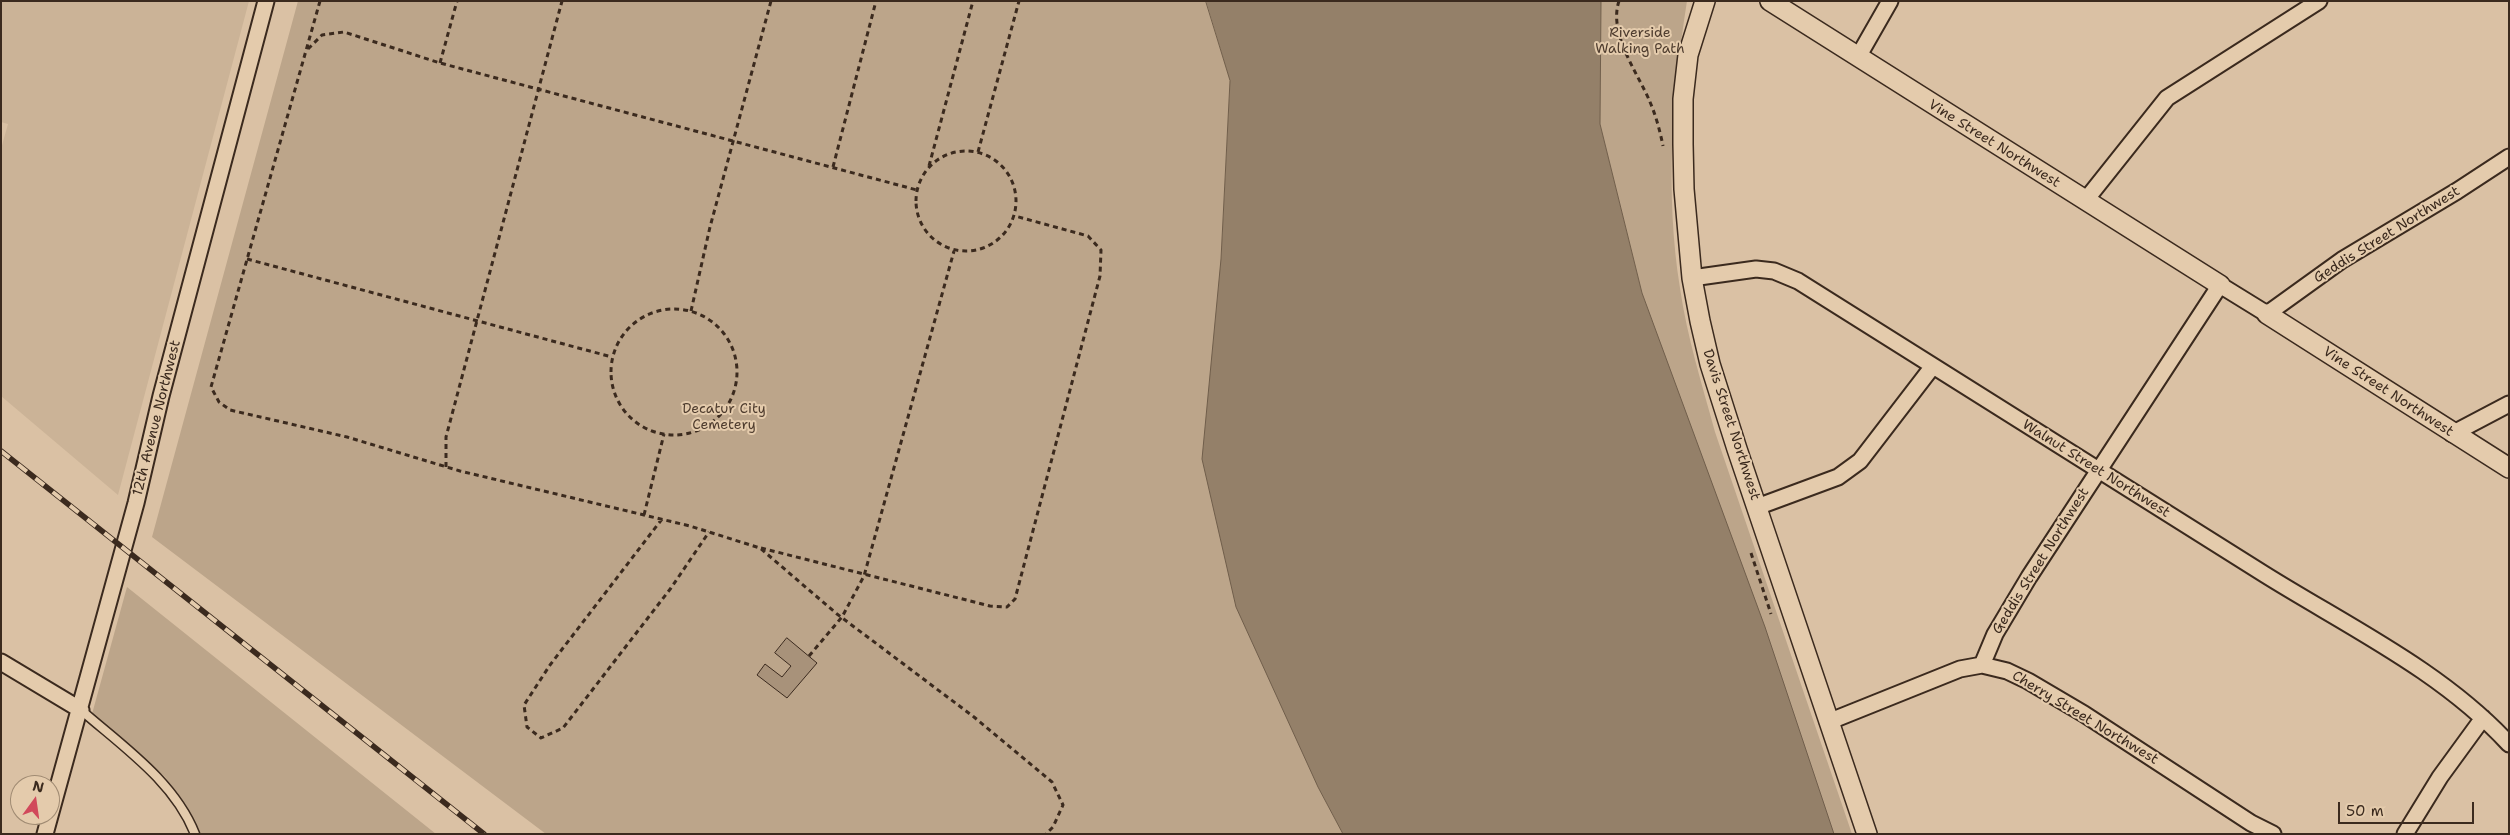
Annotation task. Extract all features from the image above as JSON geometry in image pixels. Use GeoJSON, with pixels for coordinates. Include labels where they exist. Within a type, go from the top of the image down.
{"type":"FeatureCollection","features":[{"type":"Feature","properties":{"kind":"street","name":"12th Avenue Northwest"},"geometry":{"type":"LineString","coordinates":[[45,834],[81,710],[266,1]]}},
{"type":"Feature","properties":{"kind":"street","name":"Vine Street Northwest"},"geometry":{"type":"LineString","coordinates":[[1770,1],[2220,285]]}},
{"type":"Feature","properties":{"kind":"street"},"geometry":{"type":"LineString","coordinates":[[1858,57],[1890,1]]}},
{"type":"Feature","properties":{"kind":"street"},"geometry":{"type":"LineString","coordinates":[[2085,201],[2167,98],[2319,1]]}},
{"type":"Feature","properties":{"kind":"street","name":"Davis Street Northwest"},"geometry":{"type":"LineString","coordinates":[[1707,2],[1688,56],[1684,99],[1684,189],[1692,278],[1710,364],[1828,722],[1867,834]]}},
{"type":"Feature","properties":{"kind":"street","name":"Geddis Street Northwest"},"geometry":{"type":"LineString","coordinates":[[2267,314],[2342,260],[2457,191],[2509,157]]}},
{"type":"Feature","properties":{"kind":"street","name":"Walnut Street Northwest"},"geometry":{"type":"LineString","coordinates":[[1692,278],[1756,269],[1774,271],[1798,281],[2416,667],[2483,718],[2509,744]]}},
{"type":"Feature","properties":{"kind":"street"},"geometry":{"type":"LineString","coordinates":[[2220,285],[2267,314]]}},
{"type":"Feature","properties":{"kind":"street","name":"Geddis Street Northwest"},"geometry":{"type":"LineString","coordinates":[[1982,665],[1995,634],[2098,470],[2220,285]]}},
{"type":"Feature","properties":{"kind":"street","name":"Vine Street Northwest"},"geometry":{"type":"LineString","coordinates":[[2267,314],[2452,434],[2509,468]]}},
{"type":"Feature","properties":{"kind":"street"},"geometry":{"type":"LineString","coordinates":[[1757,507],[1838,477],[1860,461],[1932,366]]}},
{"type":"Feature","properties":{"kind":"street"},"geometry":{"type":"LineString","coordinates":[[2452,434],[2509,404]]}},
{"type":"Feature","properties":{"kind":"street"},"geometry":{"type":"LineString","coordinates":[[1,662],[81,710]]}},
{"type":"Feature","properties":{"kind":"street","name":"Cherry Street Northwest"},"geometry":{"type":"LineString","coordinates":[[1828,722],[1960,669],[1982,665],[2008,672],[2028,681],[2084,714],[2251,823],[2273,834]]}},
{"type":"Feature","properties":{"kind":"street"},"geometry":{"type":"LineString","coordinates":[[2405,834],[2440,777],[2483,718]]}},
{"type":"Feature","properties":{"kind":"lane"},"geometry":{"type":"LineString","coordinates":[[81,710],[162,782],[189,819],[195,834]]}},
{"type":"Feature","properties":{"kind":"path"},"geometry":{"type":"LineString","coordinates":[[320,1],[211,388],[219,402],[230,410],[346,437],[446,467],[662,519],[864,576],[990,606],[1007,607],[1015,599],[1100,276],[1102,250],[1088,236],[1015,216]]}},
{"type":"Feature","properties":{"kind":"path"},"geometry":{"type":"LineString","coordinates":[[440,63],[457,1]]}},
{"type":"Feature","properties":{"kind":"path"},"geometry":{"type":"LineString","coordinates":[[446,467],[446,437],[562,1]]}},
{"type":"Feature","properties":{"kind":"path"},"geometry":{"type":"LineString","coordinates":[[691,311],[710,227],[771,1]]}},
{"type":"Feature","properties":{"kind":"path"},"geometry":{"type":"LineString","coordinates":[[833,167],[876,1]]}},
{"type":"Feature","properties":{"kind":"path"},"geometry":{"type":"LineString","coordinates":[[929,166],[943,156],[960,151],[978,152],[993,158],[1006,169],[1014,183],[1017,199],[1015,216],[1009,230],[998,241],[977,250],[954,251],[938,244],[925,232],[917,216],[915,198],[919,181],[929,166],[973,1]]}},
{"type":"Feature","properties":{"kind":"path"},"geometry":{"type":"LineString","coordinates":[[978,152],[1019,1]]}},
{"type":"Feature","properties":{"kind":"path"},"geometry":{"type":"LineString","coordinates":[[307,50],[322,35],[344,32],[440,63],[917,190]]}},
{"type":"Feature","properties":{"kind":"path"},"geometry":{"type":"LineString","coordinates":[[809,656],[842,617],[864,576],[954,251]]}},
{"type":"Feature","properties":{"kind":"path"},"geometry":{"type":"LineString","coordinates":[[247,259],[612,357]]}},
{"type":"Feature","properties":{"kind":"path"},"geometry":{"type":"LineString","coordinates":[[673,309],[691,311],[712,321],[727,337],[735,356],[737,377],[732,397],[720,415],[704,428],[684,434],[664,434],[644,427],[628,415],[616,398],[613,384],[612,357],[620,338],[634,323],[652,313],[673,309]]}},
{"type":"Feature","properties":{"kind":"path"},"geometry":{"type":"LineString","coordinates":[[644,515],[664,434]]}},
{"type":"Feature","properties":{"kind":"path"},"geometry":{"type":"LineString","coordinates":[[662,519],[550,665],[524,705],[527,727],[541,738],[563,728],[671,588],[709,532]]}},
{"type":"Feature","properties":{"kind":"path"},"geometry":{"type":"LineString","coordinates":[[760,548],[842,617],[974,717],[1052,782],[1063,806],[1053,827],[1046,834]]}},
{"type":"Feature","properties":{"kind":"shaded area"},"geometry":{"type":"Polygon","coordinates":[[[1,1],[249,1],[118,495],[1,396],[1,149],[8,124],[1,122],[1,1]]]}},
{"type":"Feature","properties":{"kind":"shaded area"},"geometry":{"type":"Polygon","coordinates":[[[1206,1],[1601,1],[1600,124],[1642,293],[1765,627],[1834,834],[1343,834],[1318,787],[1236,607],[1202,459],[1221,259],[1230,81],[1206,1]]]}},
{"type":"Feature","properties":{"kind":"green space","name":"Decatur City Cemetery"},"geometry":{"type":"Polygon","coordinates":[[[298,1],[1206,1],[1230,81],[1221,259],[1318,787],[1343,834],[546,834],[152,537],[298,1]]]}},
{"type":"Feature","properties":{"kind":"green space","name":"Riverside Walking Path"},"geometry":{"type":"Polygon","coordinates":[[[1601,1],[1687,1],[1677,72],[1672,144],[1675,253],[1683,306],[1695,360],[1715,432],[1852,834],[1829,834],[1642,293],[1600,124],[1601,1]]]}},
{"type":"Feature","properties":{"kind":"green space"},"geometry":{"type":"Polygon","coordinates":[[[127,587],[436,834],[199,834],[185,804],[165,777],[92,714],[127,587]]]}},
{"type":"Feature","properties":{"kind":"building"},"geometry":{"type":"Polygon","coordinates":[[[787,638],[817,663],[787,698],[757,675],[765,664],[782,677],[791,666],[775,653],[787,638]]]}},
{"type":"Feature","properties":{"kind":"railway"},"geometry":{"type":"LineString","coordinates":[[1,451],[484,834]]}}]}
